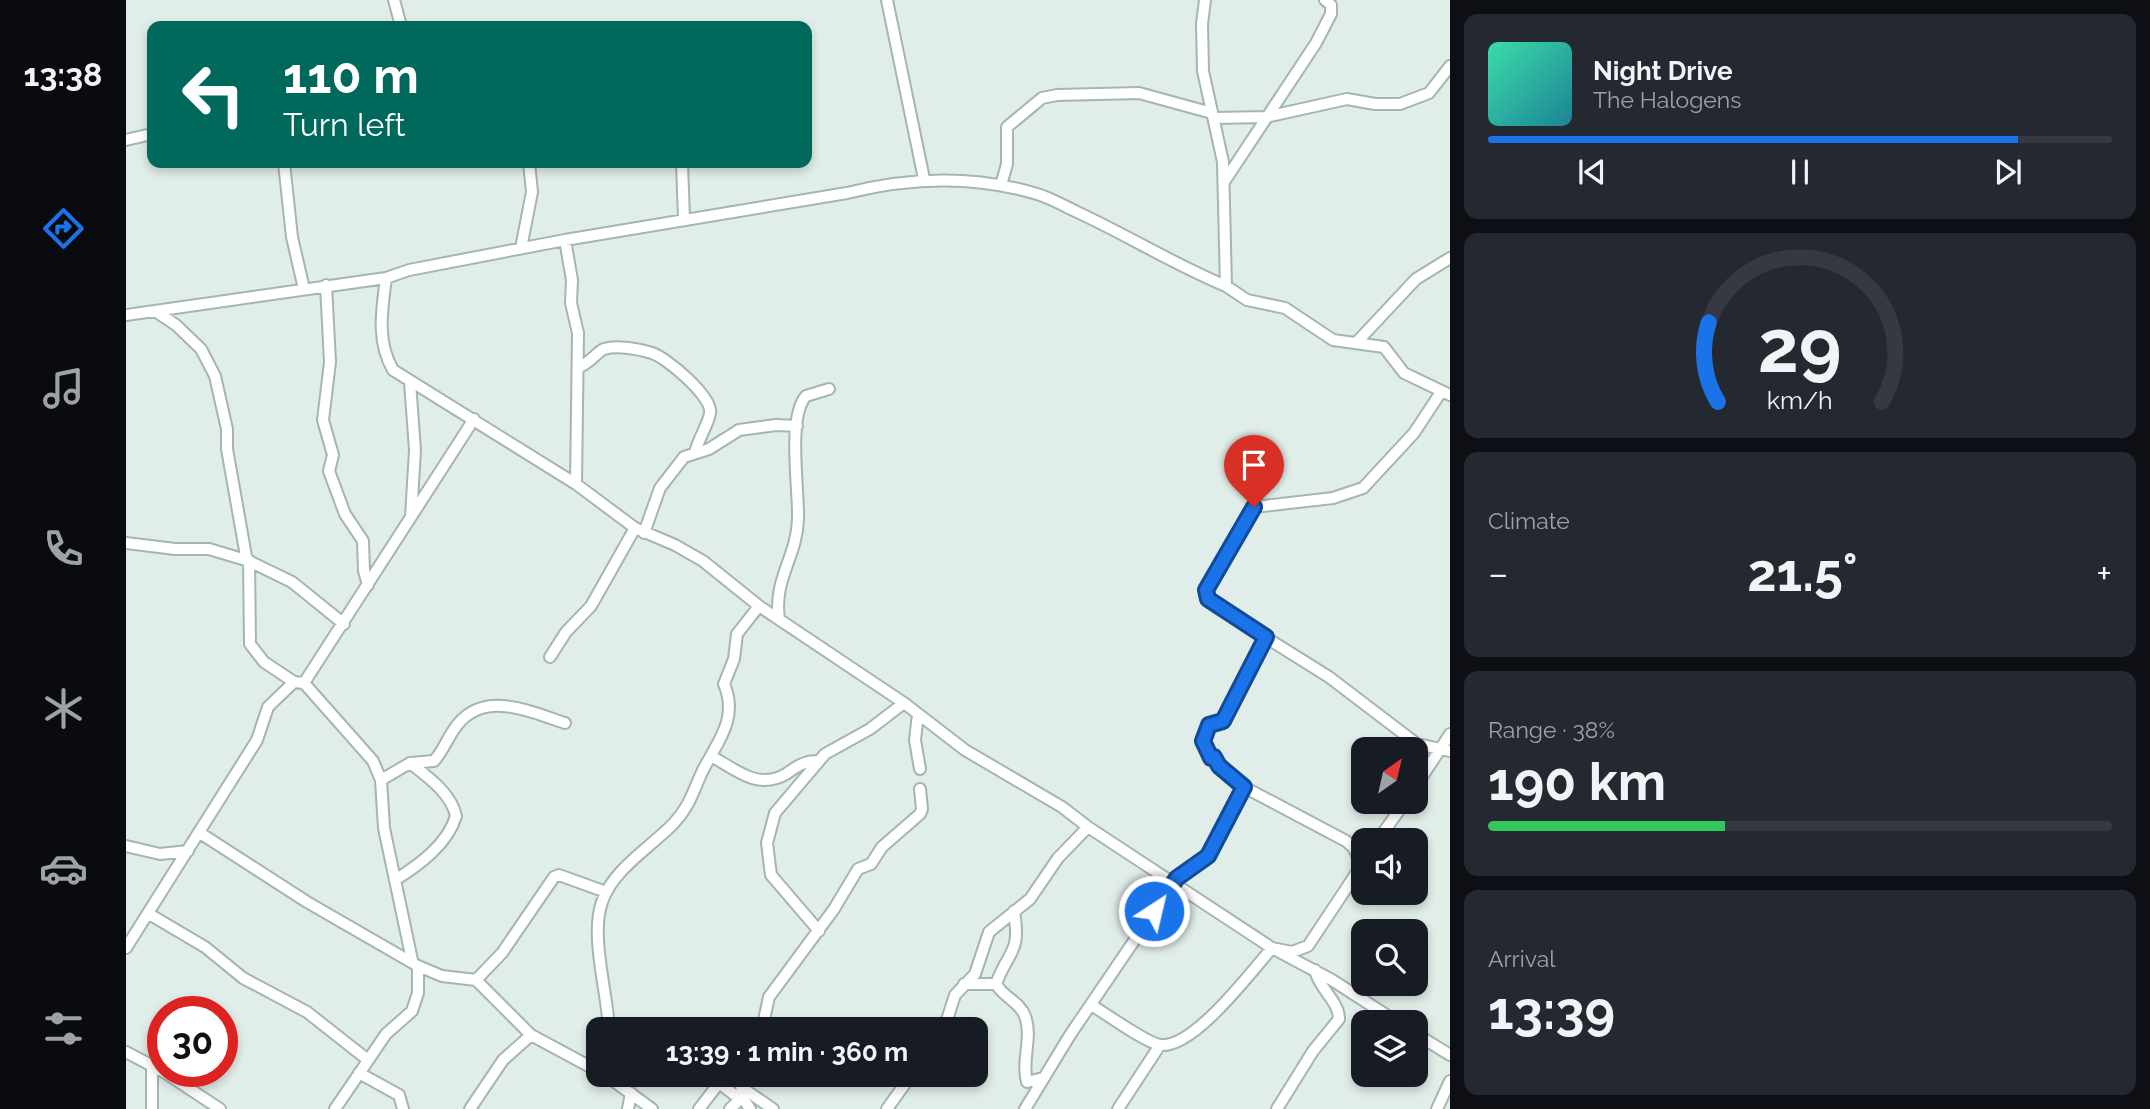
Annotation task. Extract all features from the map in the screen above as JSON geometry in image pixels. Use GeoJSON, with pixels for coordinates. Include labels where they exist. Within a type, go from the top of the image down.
{"type":"FeatureCollection","features":[{"type":"Feature","properties":{"kind":"street"},"geometry":{"type":"LineString","coordinates":[[394,0],[400,21]]}},
{"type":"Feature","properties":{"kind":"street"},"geometry":{"type":"LineString","coordinates":[[887,0],[924,179]]}},
{"type":"Feature","properties":{"kind":"street"},"geometry":{"type":"LineString","coordinates":[[1205,0],[1202,24],[1203,71],[1223,162],[1226,286]]}},
{"type":"Feature","properties":{"kind":"street"},"geometry":{"type":"LineString","coordinates":[[1224,183],[1303,63],[1331,14],[1331,5],[1325,0]]}},
{"type":"Feature","properties":{"kind":"street"},"geometry":{"type":"LineString","coordinates":[[1001,185],[1007,163],[1007,127],[1042,98],[1057,94],[1139,93],[1213,116],[1265,117],[1347,99],[1382,105],[1417,100],[1432,91],[1450,66]]}},
{"type":"Feature","properties":{"kind":"street"},"geometry":{"type":"LineString","coordinates":[[126,140],[147,135]]}},
{"type":"Feature","properties":{"kind":"street"},"geometry":{"type":"LineString","coordinates":[[285,168],[292,237],[304,289]]}},
{"type":"Feature","properties":{"kind":"street"},"geometry":{"type":"LineString","coordinates":[[521,248],[532,192],[530,168]]}},
{"type":"Feature","properties":{"kind":"street"},"geometry":{"type":"LineString","coordinates":[[682,168],[684,219]]}},
{"type":"Feature","properties":{"kind":"street"},"geometry":{"type":"LineString","coordinates":[[126,314],[386,278],[521,248],[924,179],[1001,185],[1037,194],[1226,286],[1247,300],[1286,308],[1334,340],[1384,347],[1405,373],[1446,393],[1414,433],[1363,488],[1333,498],[1265,504],[1251,510],[1208,583],[1206,593],[1208,599],[1222,610],[1329,677],[1418,744],[1445,750]]}},
{"type":"Feature","properties":{"kind":"street"},"geometry":{"type":"LineString","coordinates":[[565,240],[572,280],[571,303],[579,333],[576,484]]}},
{"type":"Feature","properties":{"kind":"street"},"geometry":{"type":"LineString","coordinates":[[1356,343],[1409,286],[1450,258]]}},
{"type":"Feature","properties":{"kind":"street"},"geometry":{"type":"LineString","coordinates":[[386,278],[381,323],[384,349],[393,370],[576,484],[639,531],[695,556],[759,606],[904,704],[965,750],[1062,807],[1088,827],[1272,948],[1313,969],[1377,1010]]}},
{"type":"Feature","properties":{"kind":"street"},"geometry":{"type":"LineString","coordinates":[[326,285],[330,362],[322,412],[324,429],[333,455],[329,471],[345,514],[363,541],[364,571],[369,585]]}},
{"type":"Feature","properties":{"kind":"street"},"geometry":{"type":"LineString","coordinates":[[155,311],[176,325],[201,349],[215,376],[227,429],[227,449],[241,537],[249,561],[250,644],[264,662],[299,682],[365,750],[381,780],[384,828],[415,963],[418,991],[408,1018],[393,1026],[335,1109]]}},
{"type":"Feature","properties":{"kind":"street"},"geometry":{"type":"LineString","coordinates":[[579,367],[608,348],[637,350],[661,357],[699,391],[709,406],[710,413],[700,433],[695,453]]}},
{"type":"Feature","properties":{"kind":"street"},"geometry":{"type":"LineString","coordinates":[[410,382],[415,450],[411,517]]}},
{"type":"Feature","properties":{"kind":"street"},"geometry":{"type":"LineString","coordinates":[[779,620],[777,591],[795,542],[798,523],[797,426],[800,407],[806,396],[829,389]]}},
{"type":"Feature","properties":{"kind":"street"},"geometry":{"type":"LineString","coordinates":[[126,948],[200,833],[230,778],[257,740],[268,707],[299,682],[344,624],[474,419]]}},
{"type":"Feature","properties":{"kind":"street"},"geometry":{"type":"LineString","coordinates":[[550,657],[566,632],[591,606],[639,531],[667,475],[684,457],[709,449],[739,430],[776,425],[797,426]]}},
{"type":"Feature","properties":{"kind":"street"},"geometry":{"type":"LineString","coordinates":[[126,543],[175,549],[209,549],[249,561],[292,582],[344,624]]}},
{"type":"Feature","properties":{"kind":"street"},"geometry":{"type":"LineString","coordinates":[[609,1017],[596,928],[606,892],[618,873],[647,850],[688,807],[701,774],[713,757],[731,708],[724,684],[734,659],[736,636],[759,606]]}},
{"type":"Feature","properties":{"kind":"street"},"geometry":{"type":"LineString","coordinates":[[1266,637],[1223,721],[1209,725],[1203,741],[1211,758],[1214,757],[1219,766],[1244,787],[1351,843]]}},
{"type":"Feature","properties":{"kind":"street"},"geometry":{"type":"LineString","coordinates":[[819,931],[771,875],[767,843],[775,813],[817,761],[831,748],[870,729],[904,704]]}},
{"type":"Feature","properties":{"kind":"street"},"geometry":{"type":"LineString","coordinates":[[381,780],[410,763],[434,761],[462,720],[488,706],[508,706],[565,723]]}},
{"type":"Feature","properties":{"kind":"street"},"geometry":{"type":"LineString","coordinates":[[918,714],[915,740],[920,769]]}},
{"type":"Feature","properties":{"kind":"street"},"geometry":{"type":"LineString","coordinates":[[1428,771],[1445,750],[1450,734]]}},
{"type":"Feature","properties":{"kind":"street"},"geometry":{"type":"LineString","coordinates":[[713,757],[760,781],[776,779],[805,762],[817,761]]}},
{"type":"Feature","properties":{"kind":"street"},"geometry":{"type":"LineString","coordinates":[[395,880],[430,854],[444,838],[456,816],[452,803],[438,786],[410,763]]}},
{"type":"Feature","properties":{"kind":"street"},"geometry":{"type":"LineString","coordinates":[[1025,1109],[1174,882],[1208,856],[1244,787]]}},
{"type":"Feature","properties":{"kind":"street"},"geometry":{"type":"LineString","coordinates":[[765,1017],[769,997],[819,931],[858,869],[871,864],[882,847],[920,814],[920,789]]}},
{"type":"Feature","properties":{"kind":"street"},"geometry":{"type":"LineString","coordinates":[[948,1017],[955,995],[975,974],[989,932],[1030,899],[1058,858],[1088,827]]}},
{"type":"Feature","properties":{"kind":"street"},"geometry":{"type":"LineString","coordinates":[[200,833],[334,919],[415,963],[442,976],[476,981],[531,1035],[586,1065]]}},
{"type":"Feature","properties":{"kind":"street"},"geometry":{"type":"LineString","coordinates":[[126,846],[160,854],[188,851]]}},
{"type":"Feature","properties":{"kind":"street"},"geometry":{"type":"LineString","coordinates":[[476,981],[502,953],[554,877],[559,875],[606,892]]}},
{"type":"Feature","properties":{"kind":"street"},"geometry":{"type":"LineString","coordinates":[[1272,948],[1292,952],[1308,946],[1351,881]]}},
{"type":"Feature","properties":{"kind":"street"},"geometry":{"type":"LineString","coordinates":[[996,984],[1015,951],[1018,936],[1014,911]]}},
{"type":"Feature","properties":{"kind":"street"},"geometry":{"type":"LineString","coordinates":[[149,914],[205,947],[243,978],[307,1012],[368,1060]]}},
{"type":"Feature","properties":{"kind":"street"},"geometry":{"type":"LineString","coordinates":[[1277,1109],[1313,1051],[1339,1019],[1339,1012],[1320,987],[1308,946]]}},
{"type":"Feature","properties":{"kind":"street"},"geometry":{"type":"LineString","coordinates":[[1091,1005],[1160,1045],[1181,1043],[1200,1030],[1272,948]]}},
{"type":"Feature","properties":{"kind":"street"},"geometry":{"type":"LineString","coordinates":[[418,991],[442,976]]}},
{"type":"Feature","properties":{"kind":"street"},"geometry":{"type":"LineString","coordinates":[[964,984],[996,984],[1025,1014],[1027,1035],[1024,1070],[1027,1082],[1043,1079]]}},
{"type":"Feature","properties":{"kind":"street"},"geometry":{"type":"LineString","coordinates":[[470,1109],[503,1060],[531,1035]]}},
{"type":"Feature","properties":{"kind":"street"},"geometry":{"type":"LineString","coordinates":[[1428,1041],[1450,1055]]}},
{"type":"Feature","properties":{"kind":"street"},"geometry":{"type":"LineString","coordinates":[[1118,1109],[1160,1045]]}},
{"type":"Feature","properties":{"kind":"street"},"geometry":{"type":"LineString","coordinates":[[126,1052],[147,1062]]}},
{"type":"Feature","properties":{"kind":"street"},"geometry":{"type":"LineString","coordinates":[[359,1073],[399,1096],[404,1109]]}},
{"type":"Feature","properties":{"kind":"street"},"geometry":{"type":"LineString","coordinates":[[1437,1109],[1450,1082]]}},
{"type":"Feature","properties":{"kind":"street"},"geometry":{"type":"LineString","coordinates":[[699,1109],[719,1083],[773,1109]]}},
{"type":"Feature","properties":{"kind":"street"},"geometry":{"type":"LineString","coordinates":[[152,1087],[152,1109]]}},
{"type":"Feature","properties":{"kind":"street"},"geometry":{"type":"LineString","coordinates":[[183,1087],[212,1107]]}},
{"type":"Feature","properties":{"kind":"street"},"geometry":{"type":"LineString","coordinates":[[624,1087],[652,1109]]}},
{"type":"Feature","properties":{"kind":"street"},"geometry":{"type":"LineString","coordinates":[[741,1087],[741,1094],[750,1109]]}},
{"type":"Feature","properties":{"kind":"street"},"geometry":{"type":"LineString","coordinates":[[887,1109],[903,1087]]}},
{"type":"Feature","properties":{"kind":"street"},"geometry":{"type":"LineString","coordinates":[[628,1109],[631,1093]]}},
{"type":"Feature","properties":{"kind":"street"},"geometry":{"type":"LineString","coordinates":[[730,1109],[741,1094]]}},
{"type":"Feature","properties":{"kind":"route"},"geometry":{"type":"LineString","coordinates":[[1154,911],[1177,878],[1208,856],[1244,787],[1225,772],[1214,757],[1211,758],[1203,741],[1209,725],[1223,721],[1266,637],[1222,610],[1208,599],[1206,590],[1254,507]]}}]}
